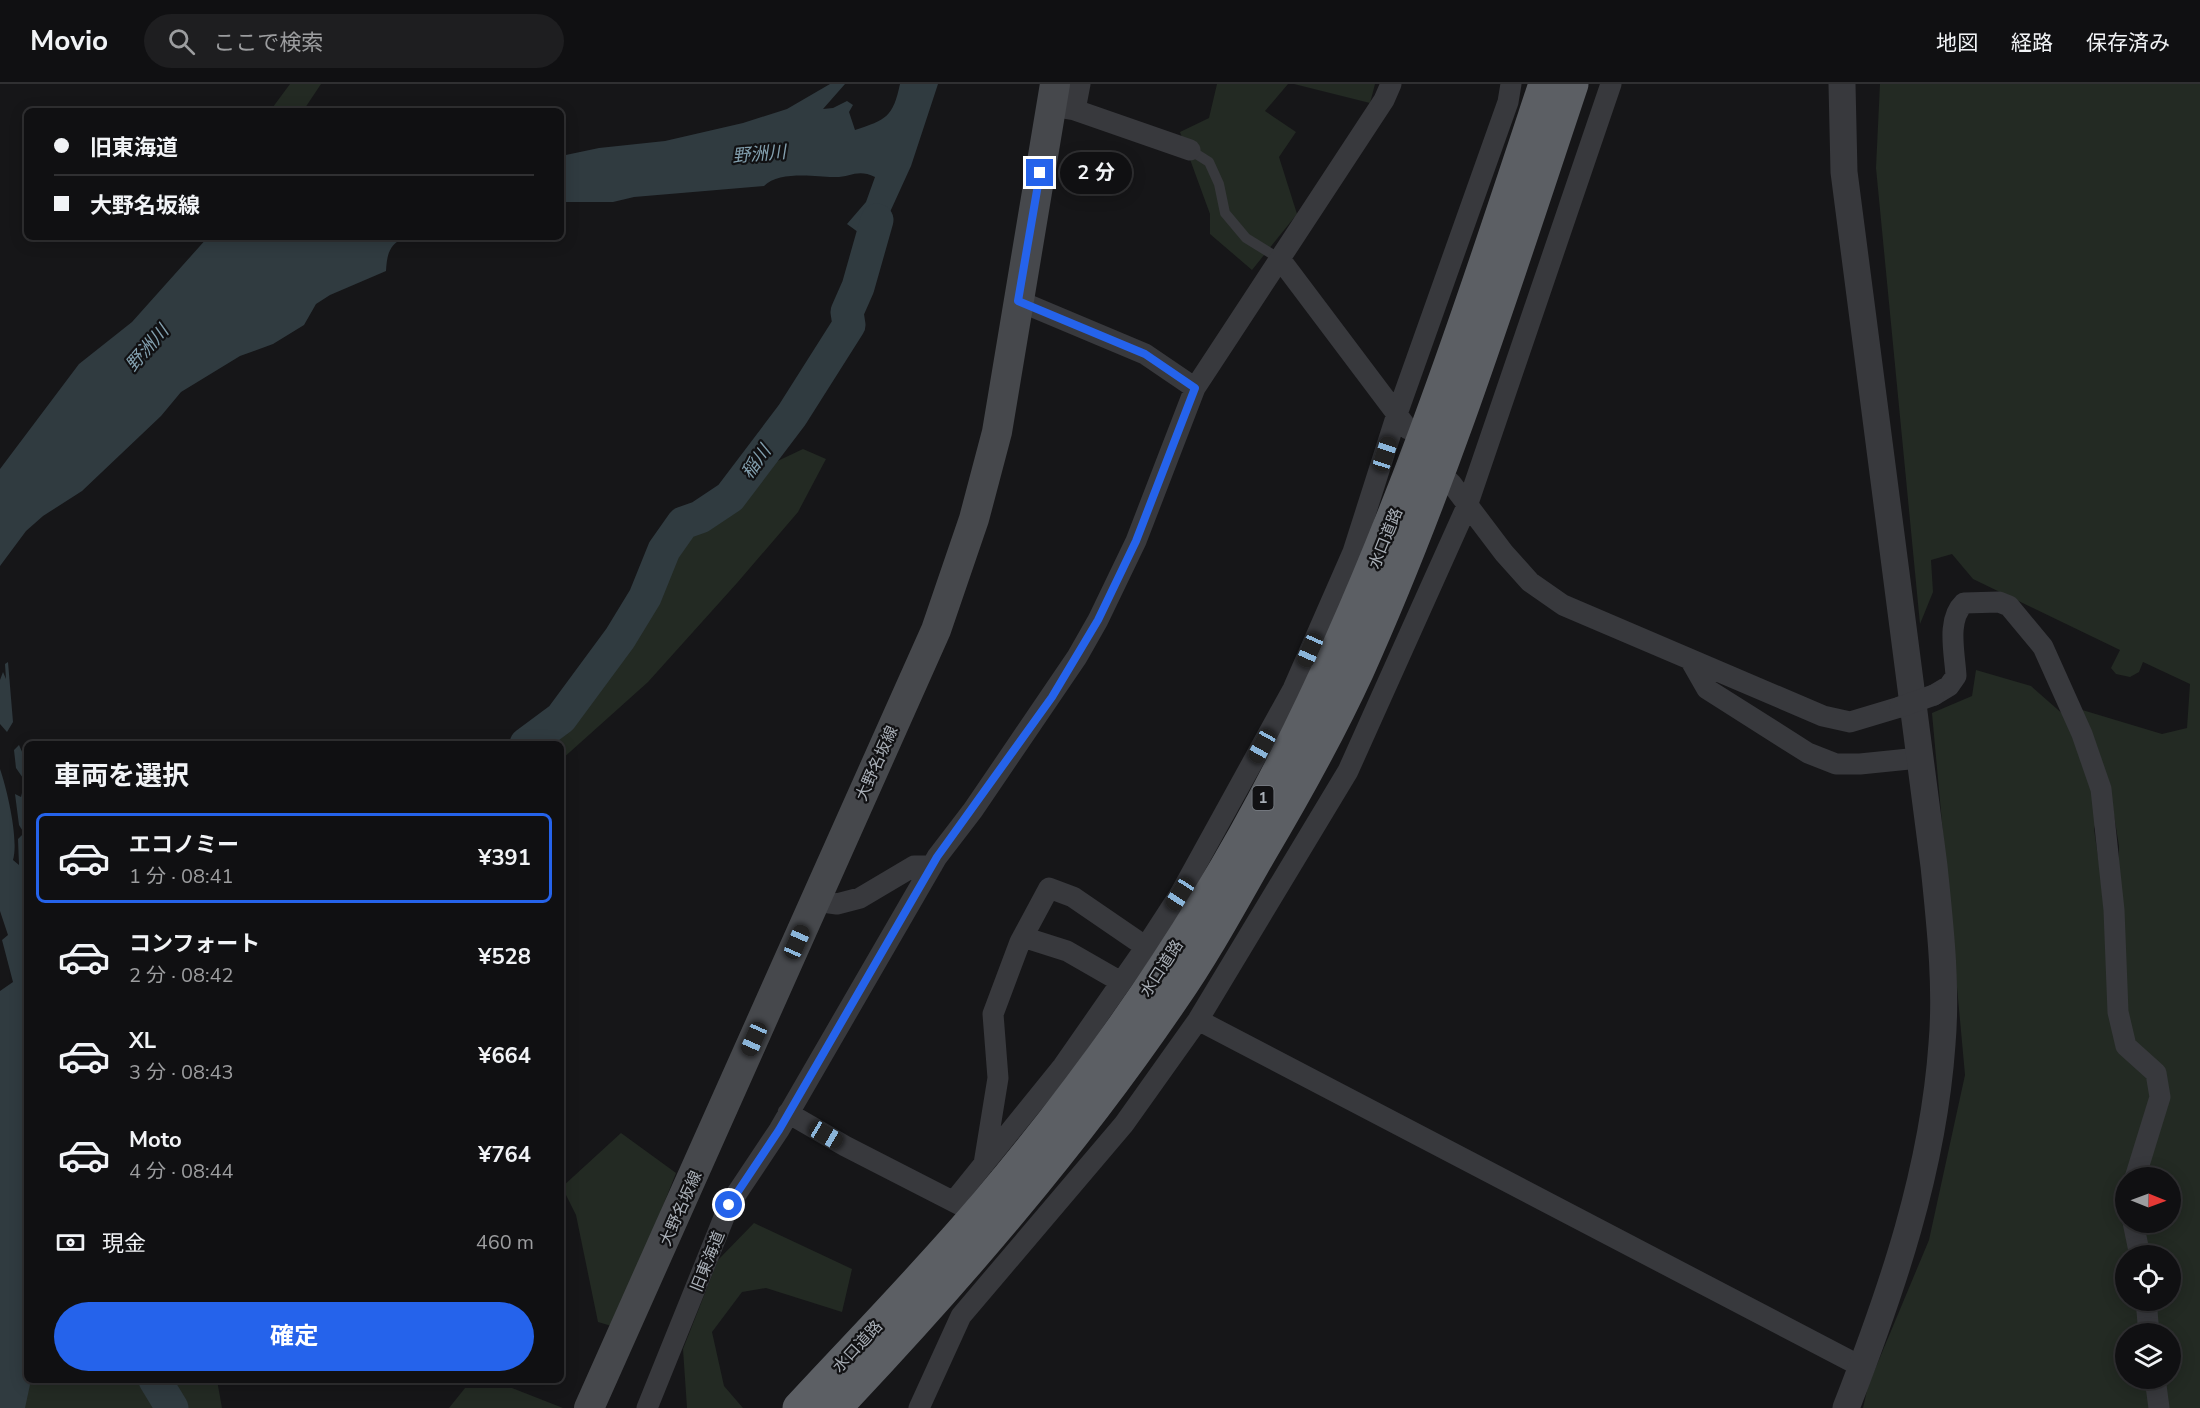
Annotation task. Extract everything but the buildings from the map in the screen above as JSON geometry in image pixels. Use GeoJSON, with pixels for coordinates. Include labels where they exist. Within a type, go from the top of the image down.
{"type":"FeatureCollection","features":[{"type":"Feature","properties":{"kind":"highway","name":"水口道路"},"geometry":{"type":"LineString","coordinates":[[799,1408],[971,1221],[1063,1110],[1126,1023],[1174,949],[1267,792],[1336,653],[1402,498],[1545,84]]}},
{"type":"Feature","properties":{"kind":"highway","name":"水口道路"},"geometry":{"type":"LineString","coordinates":[[835,1408],[974,1256],[1079,1129],[1175,995],[1281,818],[1357,671],[1406,556],[1484,341],[1572,84]]}},
{"type":"Feature","properties":{"kind":"main road","name":"大野名坂線"},"geometry":{"type":"LineString","coordinates":[[589,1408],[936,630],[967,541],[997,432],[1018,301],[1060,100]]}},
{"type":"Feature","properties":{"kind":"street"},"geometry":{"type":"LineString","coordinates":[[1060,100],[1080,84]]}},
{"type":"Feature","properties":{"kind":"street","name":"旧東海道"},"geometry":{"type":"LineString","coordinates":[[647,1408],[729,1205],[788,1113],[932,866],[1052,697],[1098,620],[1136,541],[1195,388],[1384,100],[1391,84]]}},
{"type":"Feature","properties":{"kind":"street"},"geometry":{"type":"LineString","coordinates":[[788,1113],[845,1146],[959,1204],[984,1165],[1063,1066],[1180,894],[1293,689],[1353,552],[1403,422],[1509,102],[1511,84]]}},
{"type":"Feature","properties":{"kind":"street"},"geometry":{"type":"LineString","coordinates":[[919,1408],[961,1316],[1018,1238],[1124,1124],[1198,1020],[1348,771],[1467,506],[1611,84]]}},
{"type":"Feature","properties":{"kind":"street"},"geometry":{"type":"LineString","coordinates":[[1842,84],[1845,172],[1934,866],[1942,947],[1942,1042],[1934,1121],[1914,1214],[1887,1301],[1846,1408]]}},
{"type":"Feature","properties":{"kind":"street"},"geometry":{"type":"LineString","coordinates":[[1060,100],[1190,150]]}},
{"type":"Feature","properties":{"kind":"street"},"geometry":{"type":"LineString","coordinates":[[1280,259],[1403,422]]}},
{"type":"Feature","properties":{"kind":"street"},"geometry":{"type":"LineString","coordinates":[[1018,301],[1145,354],[1195,388]]}},
{"type":"Feature","properties":{"kind":"street"},"geometry":{"type":"LineString","coordinates":[[1450,483],[1530,582],[1554,599],[1691,661],[1823,716],[1850,722],[1934,695],[1949,686],[1956,676],[1953,621],[1957,609],[1964,603],[1999,602],[2009,606],[2043,647],[2082,734],[2101,789],[2114,910],[2118,1012],[2126,1046],[2156,1073],[2160,1097],[2138,1167]]}},
{"type":"Feature","properties":{"kind":"street"},"geometry":{"type":"LineString","coordinates":[[1691,661],[1707,689],[1808,753],[1836,764],[1919,758]]}},
{"type":"Feature","properties":{"kind":"street"},"geometry":{"type":"LineString","coordinates":[[816,901],[837,904],[860,898],[914,866],[932,866]]}},
{"type":"Feature","properties":{"kind":"street"},"geometry":{"type":"LineString","coordinates":[[984,1165],[998,1078],[993,1014],[1023,937],[1050,888],[1073,897],[1146,947]]}},
{"type":"Feature","properties":{"kind":"street"},"geometry":{"type":"LineString","coordinates":[[1023,937],[1067,951],[1121,982]]}},
{"type":"Feature","properties":{"kind":"street"},"geometry":{"type":"LineString","coordinates":[[1198,1020],[1862,1366]]}},
{"type":"Feature","properties":{"kind":"street"},"geometry":{"type":"LineString","coordinates":[[2157,1389],[2160,1408]]}},
{"type":"Feature","properties":{"kind":"lane"},"geometry":{"type":"LineString","coordinates":[[1190,150],[1209,162],[1219,184],[1225,213],[1246,238],[1280,259]]}},
{"type":"Feature","properties":{"kind":"shaded area"},"geometry":{"type":"Polygon","coordinates":[[[290,84],[321,84],[305,108],[272,108],[290,84]]]}},
{"type":"Feature","properties":{"kind":"shaded area"},"geometry":{"type":"Polygon","coordinates":[[[1217,84],[1288,84],[1265,111],[1296,132],[1279,157],[1297,214],[1252,270],[1210,234],[1210,214],[1180,132],[1209,118],[1217,84]]]}},
{"type":"Feature","properties":{"kind":"shaded area"},"geometry":{"type":"Polygon","coordinates":[[[1294,84],[1375,84],[1370,103],[1294,84]]]}},
{"type":"Feature","properties":{"kind":"shaded area"},"geometry":{"type":"Polygon","coordinates":[[[1880,84],[2200,84],[2200,1408],[1863,1408],[1868,1386],[1929,1240],[1965,1075],[1932,713],[1972,696],[1976,670],[2031,686],[2073,723],[2101,802],[2094,829],[2102,885],[2118,934],[2119,846],[2113,809],[2079,709],[2162,734],[2187,728],[2190,684],[2143,662],[2139,672],[2130,677],[2116,674],[2111,668],[2120,650],[1973,579],[1952,554],[1931,560],[1933,592],[1920,624],[1876,168],[1880,84]]]}},
{"type":"Feature","properties":{"kind":"shaded area"},"geometry":{"type":"Polygon","coordinates":[[[803,449],[826,459],[798,512],[648,682],[564,757],[564,741],[538,741],[593,685],[685,535],[767,466],[803,449]]]}},
{"type":"Feature","properties":{"kind":"shaded area"},"geometry":{"type":"Polygon","coordinates":[[[621,1133],[676,1173],[615,1327],[598,1322],[576,1215],[564,1191],[564,1185],[621,1133]]]}},
{"type":"Feature","properties":{"kind":"shaded area"},"geometry":{"type":"Polygon","coordinates":[[[754,1223],[852,1269],[842,1312],[766,1288],[742,1292],[712,1332],[724,1386],[743,1408],[687,1408],[683,1349],[718,1260],[754,1223]]]}},
{"type":"Feature","properties":{"kind":"shaded area"},"geometry":{"type":"Polygon","coordinates":[[[26,1383],[139,1383],[157,1408],[18,1408],[26,1383]]]}},
{"type":"Feature","properties":{"kind":"shaded area"},"geometry":{"type":"Polygon","coordinates":[[[171,1383],[218,1383],[222,1408],[182,1408],[171,1383]]]}},
{"type":"Feature","properties":{"kind":"shaded area"},"geometry":{"type":"Polygon","coordinates":[[[465,1388],[512,1388],[563,1408],[449,1408],[465,1388]]]}},
{"type":"Feature","properties":{"kind":"water","name":"野洲川"},"geometry":{"type":"Polygon","coordinates":[[[830,84],[845,84],[823,109],[833,108],[847,101],[853,105],[849,112],[855,130],[886,116],[894,104],[900,84],[938,84],[911,166],[864,269],[862,235],[847,224],[866,202],[875,177],[869,174],[858,173],[839,177],[787,176],[770,181],[764,186],[634,197],[613,202],[564,202],[564,155],[599,148],[665,141],[743,123],[787,109],[830,84]]]}},
{"type":"Feature","properties":{"kind":"water","name":"野洲川"},"geometry":{"type":"Polygon","coordinates":[[[205,240],[400,240],[390,250],[386,271],[330,295],[316,304],[304,325],[273,344],[240,356],[181,392],[161,416],[82,491],[43,516],[26,531],[0,566],[0,469],[79,364],[132,322],[205,240]]]}},
{"type":"Feature","properties":{"kind":"water"},"geometry":{"type":"Polygon","coordinates":[[[8,662],[13,722],[7,732],[0,724],[0,680],[3,672],[6,679],[5,664],[8,662]]]}},
{"type":"Feature","properties":{"kind":"water"},"geometry":{"type":"Polygon","coordinates":[[[19,745],[24,756],[24,780],[16,768],[14,750],[19,745]]]}},
{"type":"Feature","properties":{"kind":"water"},"geometry":{"type":"Polygon","coordinates":[[[0,769],[9,801],[13,828],[13,860],[19,865],[18,839],[24,833],[24,1383],[30,1383],[25,1408],[0,1408],[0,991],[13,982],[2,940],[8,935],[0,911],[0,769]]]}},
{"type":"Feature","properties":{"kind":"water"},"geometry":{"type":"Polygon","coordinates":[[[24,785],[24,833],[19,825],[15,794],[21,797],[24,785]]]}},
{"type":"Feature","properties":{"kind":"waterway","name":"稲川"},"geometry":{"type":"LineString","coordinates":[[530,741],[561,718],[620,638],[645,597],[664,550],[683,523],[700,517],[730,497],[792,415],[849,325],[847,312],[858,287],[877,220]]}},
{"type":"Feature","properties":{"kind":"waterway","name":"稲川"},"geometry":{"type":"LineString","coordinates":[[157,1383],[172,1408]]}},
{"type":"Feature","properties":{"kind":"route"},"geometry":{"type":"LineString","coordinates":[[729,1205],[779,1130],[937,857],[973,810],[1052,697],[1077,657],[1098,620],[1136,541],[1173,440],[1195,388],[1145,354],[1018,301],[1040,173]]}}]}
